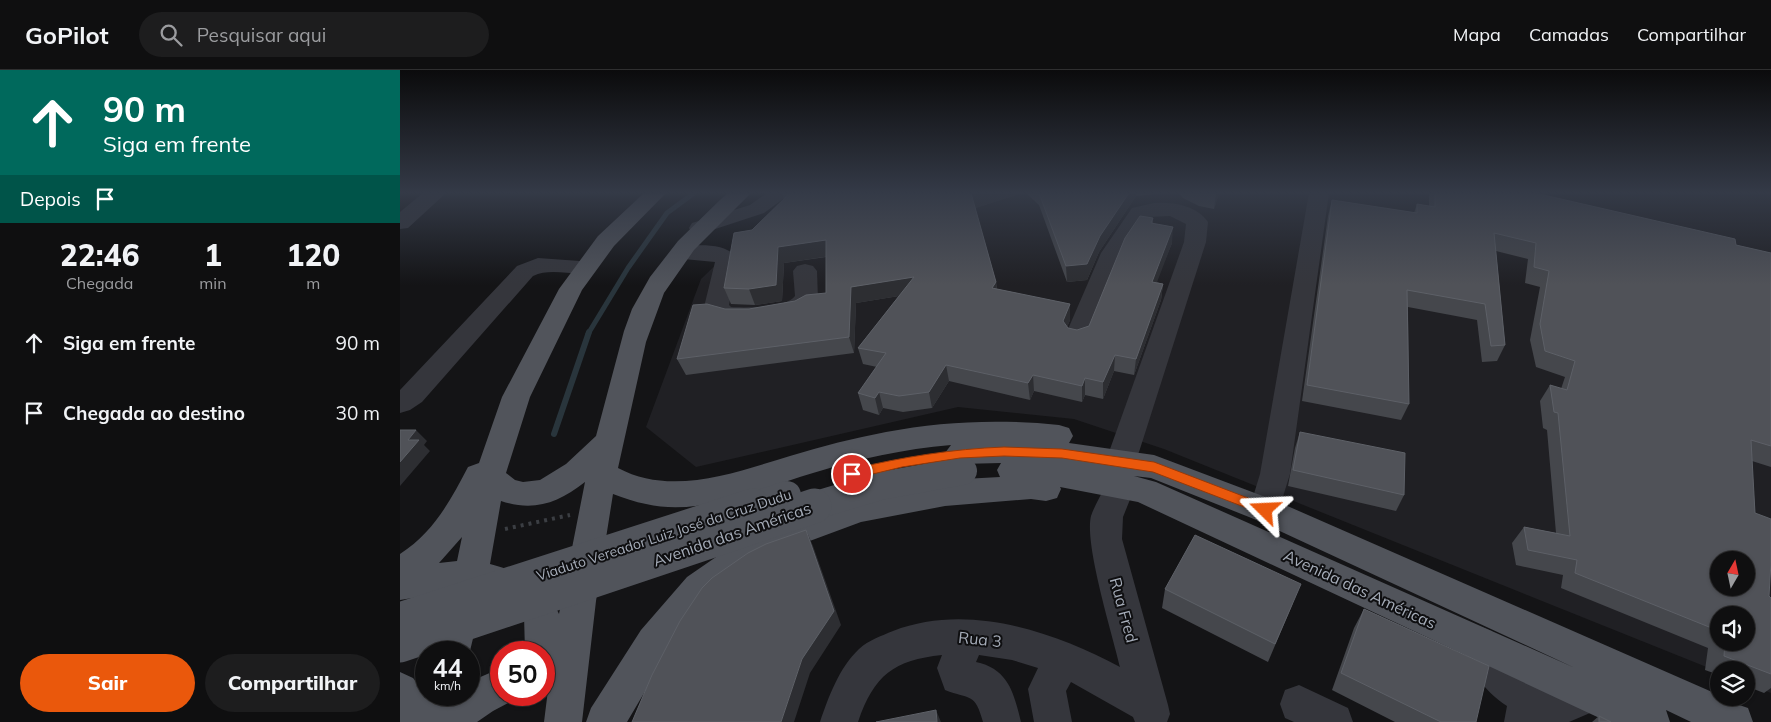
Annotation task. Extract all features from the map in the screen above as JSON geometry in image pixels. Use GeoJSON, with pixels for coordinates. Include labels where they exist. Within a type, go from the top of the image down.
{"type":"FeatureCollection","features":[{"type":"Feature","properties":{"kind":"main road"},"geometry":{"type":"LineString","coordinates":[[400,572],[416,562],[443,539],[464,510],[488,452],[570,288],[606,241],[624,223]]}},
{"type":"Feature","properties":{"kind":"main road"},"geometry":{"type":"LineString","coordinates":[[558,703],[602,473],[644,309],[664,276],[705,223]]}},
{"type":"Feature","properties":{"kind":"main road"},"geometry":{"type":"LineString","coordinates":[[455,641],[471,577],[490,476],[516,397]]}},
{"type":"Feature","properties":{"kind":"main road"},"geometry":{"type":"LineString","coordinates":[[602,473],[617,484],[630,488],[683,495],[715,490],[814,460],[883,444],[920,437],[966,432],[1013,432],[1056,436],[1096,443],[1124,452],[1154,467]]}},
{"type":"Feature","properties":{"kind":"main road"},"geometry":{"type":"LineString","coordinates":[[490,476],[507,491],[528,495],[546,491],[563,482],[582,467],[609,441]]}},
{"type":"Feature","properties":{"kind":"main road","name":"Avenida das Américas"},"geometry":{"type":"LineString","coordinates":[[400,645],[834,500],[961,462],[1004,451],[1062,454],[1154,467],[1265,510],[1734,722]]}},
{"type":"Feature","properties":{"kind":"main road","name":"Viaduto Vereador Luiz José da Cruz Dudu"},"geometry":{"type":"LineString","coordinates":[[400,620],[852,474],[902,462],[961,462]]}},
{"type":"Feature","properties":{"kind":"main road","name":"Avenida das Américas"},"geometry":{"type":"LineString","coordinates":[[961,462],[1107,481],[1145,491],[1651,722]]}},
{"type":"Feature","properties":{"kind":"main road"},"geometry":{"type":"LineString","coordinates":[[605,722],[654,642],[699,588],[760,545],[859,509],[945,492],[1031,488],[1115,497],[1186,509]]}},
{"type":"Feature","properties":{"kind":"main road"},"geometry":{"type":"LineString","coordinates":[[400,584],[420,580],[471,577],[514,586],[537,604],[544,621],[543,641]]}},
{"type":"Feature","properties":{"kind":"main road"},"geometry":{"type":"LineString","coordinates":[[400,691],[412,708],[416,722]]}},
{"type":"Feature","properties":{"kind":"main road"},"geometry":{"type":"LineString","coordinates":[[447,722],[464,707],[490,691]]}},
{"type":"Feature","properties":{"kind":"main road"},"geometry":{"type":"LineString","coordinates":[[433,722],[437,706]]}},
{"type":"Feature","properties":{"kind":"street"},"geometry":{"type":"LineString","coordinates":[[700,228],[714,223]]}},
{"type":"Feature","properties":{"kind":"street"},"geometry":{"type":"LineString","coordinates":[[1078,336],[1112,253],[1131,223]]}},
{"type":"Feature","properties":{"kind":"street"},"geometry":{"type":"LineString","coordinates":[[1124,452],[1195,242],[1197,223]]}},
{"type":"Feature","properties":{"kind":"street"},"geometry":{"type":"LineString","coordinates":[[1265,510],[1275,474],[1314,223]]}},
{"type":"Feature","properties":{"kind":"street"},"geometry":{"type":"LineString","coordinates":[[681,253],[708,252],[719,254],[727,259],[716,307],[724,314],[736,315],[795,310],[805,303],[807,298],[805,272]]}},
{"type":"Feature","properties":{"kind":"street"},"geometry":{"type":"LineString","coordinates":[[400,403],[412,396],[525,271],[538,265],[586,267]]}},
{"type":"Feature","properties":{"kind":"street","name":"Rua Fred"},"geometry":{"type":"LineString","coordinates":[[1115,497],[1108,517],[1106,539],[1152,714]]}},
{"type":"Feature","properties":{"kind":"street"},"geometry":{"type":"LineString","coordinates":[[967,635],[956,668],[958,677],[983,682],[995,694],[1002,722]]}},
{"type":"Feature","properties":{"kind":"street","name":"Rua 3"},"geometry":{"type":"LineString","coordinates":[[839,722],[847,697],[872,661],[904,643],[939,637],[967,635],[1011,643],[1064,658],[1112,681],[1152,714]]}},
{"type":"Feature","properties":{"kind":"street"},"geometry":{"type":"LineString","coordinates":[[1479,643],[1488,664],[1505,682],[1525,710],[1546,704],[1564,706],[1579,702],[1591,694]]}},
{"type":"Feature","properties":{"kind":"street"},"geometry":{"type":"LineString","coordinates":[[1053,722],[1047,689],[1064,658]]}},
{"type":"Feature","properties":{"kind":"street"},"geometry":{"type":"LineString","coordinates":[[1299,704],[1334,722]]}},
{"type":"Feature","properties":{"kind":"path"},"geometry":{"type":"LineString","coordinates":[[479,534],[595,510]]}},
{"type":"Feature","properties":{"kind":"shaded area"},"geometry":{"type":"Polygon","coordinates":[[[759,223],[1771,223],[1771,693],[1755,687],[1755,661],[1710,661],[1710,668],[1164,449],[1074,419],[958,407],[696,467],[646,427],[701,279],[759,223]]]}},
{"type":"Feature","properties":{"kind":"building"},"geometry":{"type":"Polygon","coordinates":[[[759,223],[980,223],[996,282],[992,288],[1070,304],[1063,321],[1068,328],[1077,330],[1089,326],[1125,238],[1135,223],[1153,223],[1173,227],[1152,282],[1163,284],[1136,359],[1115,355],[1103,382],[1085,378],[1082,386],[1033,375],[1028,383],[946,365],[929,392],[899,396],[879,392],[875,398],[858,393],[886,353],[858,348],[914,277],[851,287],[849,337],[677,359],[693,305],[707,304],[725,309],[749,309],[795,301],[806,295],[826,293],[826,240],[778,247],[776,285],[749,289],[724,288],[734,233],[752,230],[759,223]]]}},
{"type":"Feature","properties":{"kind":"building"},"geometry":{"type":"Polygon","coordinates":[[[1050,223],[1108,223],[1100,236],[1087,264],[1066,266],[1050,223]]]}},
{"type":"Feature","properties":{"kind":"building"},"geometry":{"type":"Polygon","coordinates":[[[1329,223],[1667,223],[1735,239],[1736,245],[1771,253],[1771,446],[1751,440],[1755,513],[1771,519],[1769,596],[1771,598],[1771,674],[1755,668],[1755,661],[1737,661],[1724,656],[1724,651],[1755,651],[1755,606],[1710,606],[1710,627],[1575,573],[1577,560],[1528,550],[1524,527],[1570,536],[1558,413],[1554,412],[1550,385],[1567,390],[1575,361],[1545,351],[1540,324],[1549,271],[1534,267],[1536,243],[1494,233],[1505,345],[1491,346],[1485,304],[1407,290],[1409,404],[1307,385],[1329,223]]]}},
{"type":"Feature","properties":{"kind":"building"},"geometry":{"type":"Polygon","coordinates":[[[400,430],[416,430],[408,440],[419,440],[400,462],[400,430]]]}},
{"type":"Feature","properties":{"kind":"building"},"geometry":{"type":"Polygon","coordinates":[[[1300,432],[1405,453],[1404,495],[1293,470],[1300,432]]]}},
{"type":"Feature","properties":{"kind":"building"},"geometry":{"type":"Polygon","coordinates":[[[806,530],[834,611],[802,659],[781,722],[632,722],[652,675],[680,621],[702,588],[712,578],[748,553],[766,544],[806,530]]]}},
{"type":"Feature","properties":{"kind":"building"},"geometry":{"type":"Polygon","coordinates":[[[1195,535],[1301,584],[1275,644],[1165,589],[1195,535]]]}},
{"type":"Feature","properties":{"kind":"building"},"geometry":{"type":"Polygon","coordinates":[[[1364,609],[1489,666],[1476,722],[1441,722],[1341,673],[1364,609]]]}},
{"type":"Feature","properties":{"kind":"building"},"geometry":{"type":"Polygon","coordinates":[[[936,710],[937,722],[876,722],[936,710]]]}},
{"type":"Feature","properties":{"kind":"building"},"geometry":{"type":"Polygon","coordinates":[[[1599,716],[1611,722],[1599,722],[1599,716]]]}},
{"type":"Feature","properties":{"kind":"waterway"},"geometry":{"type":"LineString","coordinates":[[589,333],[628,268],[660,223]]}},
{"type":"Feature","properties":{"kind":"waterway"},"geometry":{"type":"LineString","coordinates":[[554,434],[589,333]]}},
{"type":"Feature","properties":{"kind":"route"},"geometry":{"type":"LineString","coordinates":[[852,474],[902,462],[960,453],[1004,451],[1062,454],[1104,458],[1154,467],[1265,510]]}}]}
